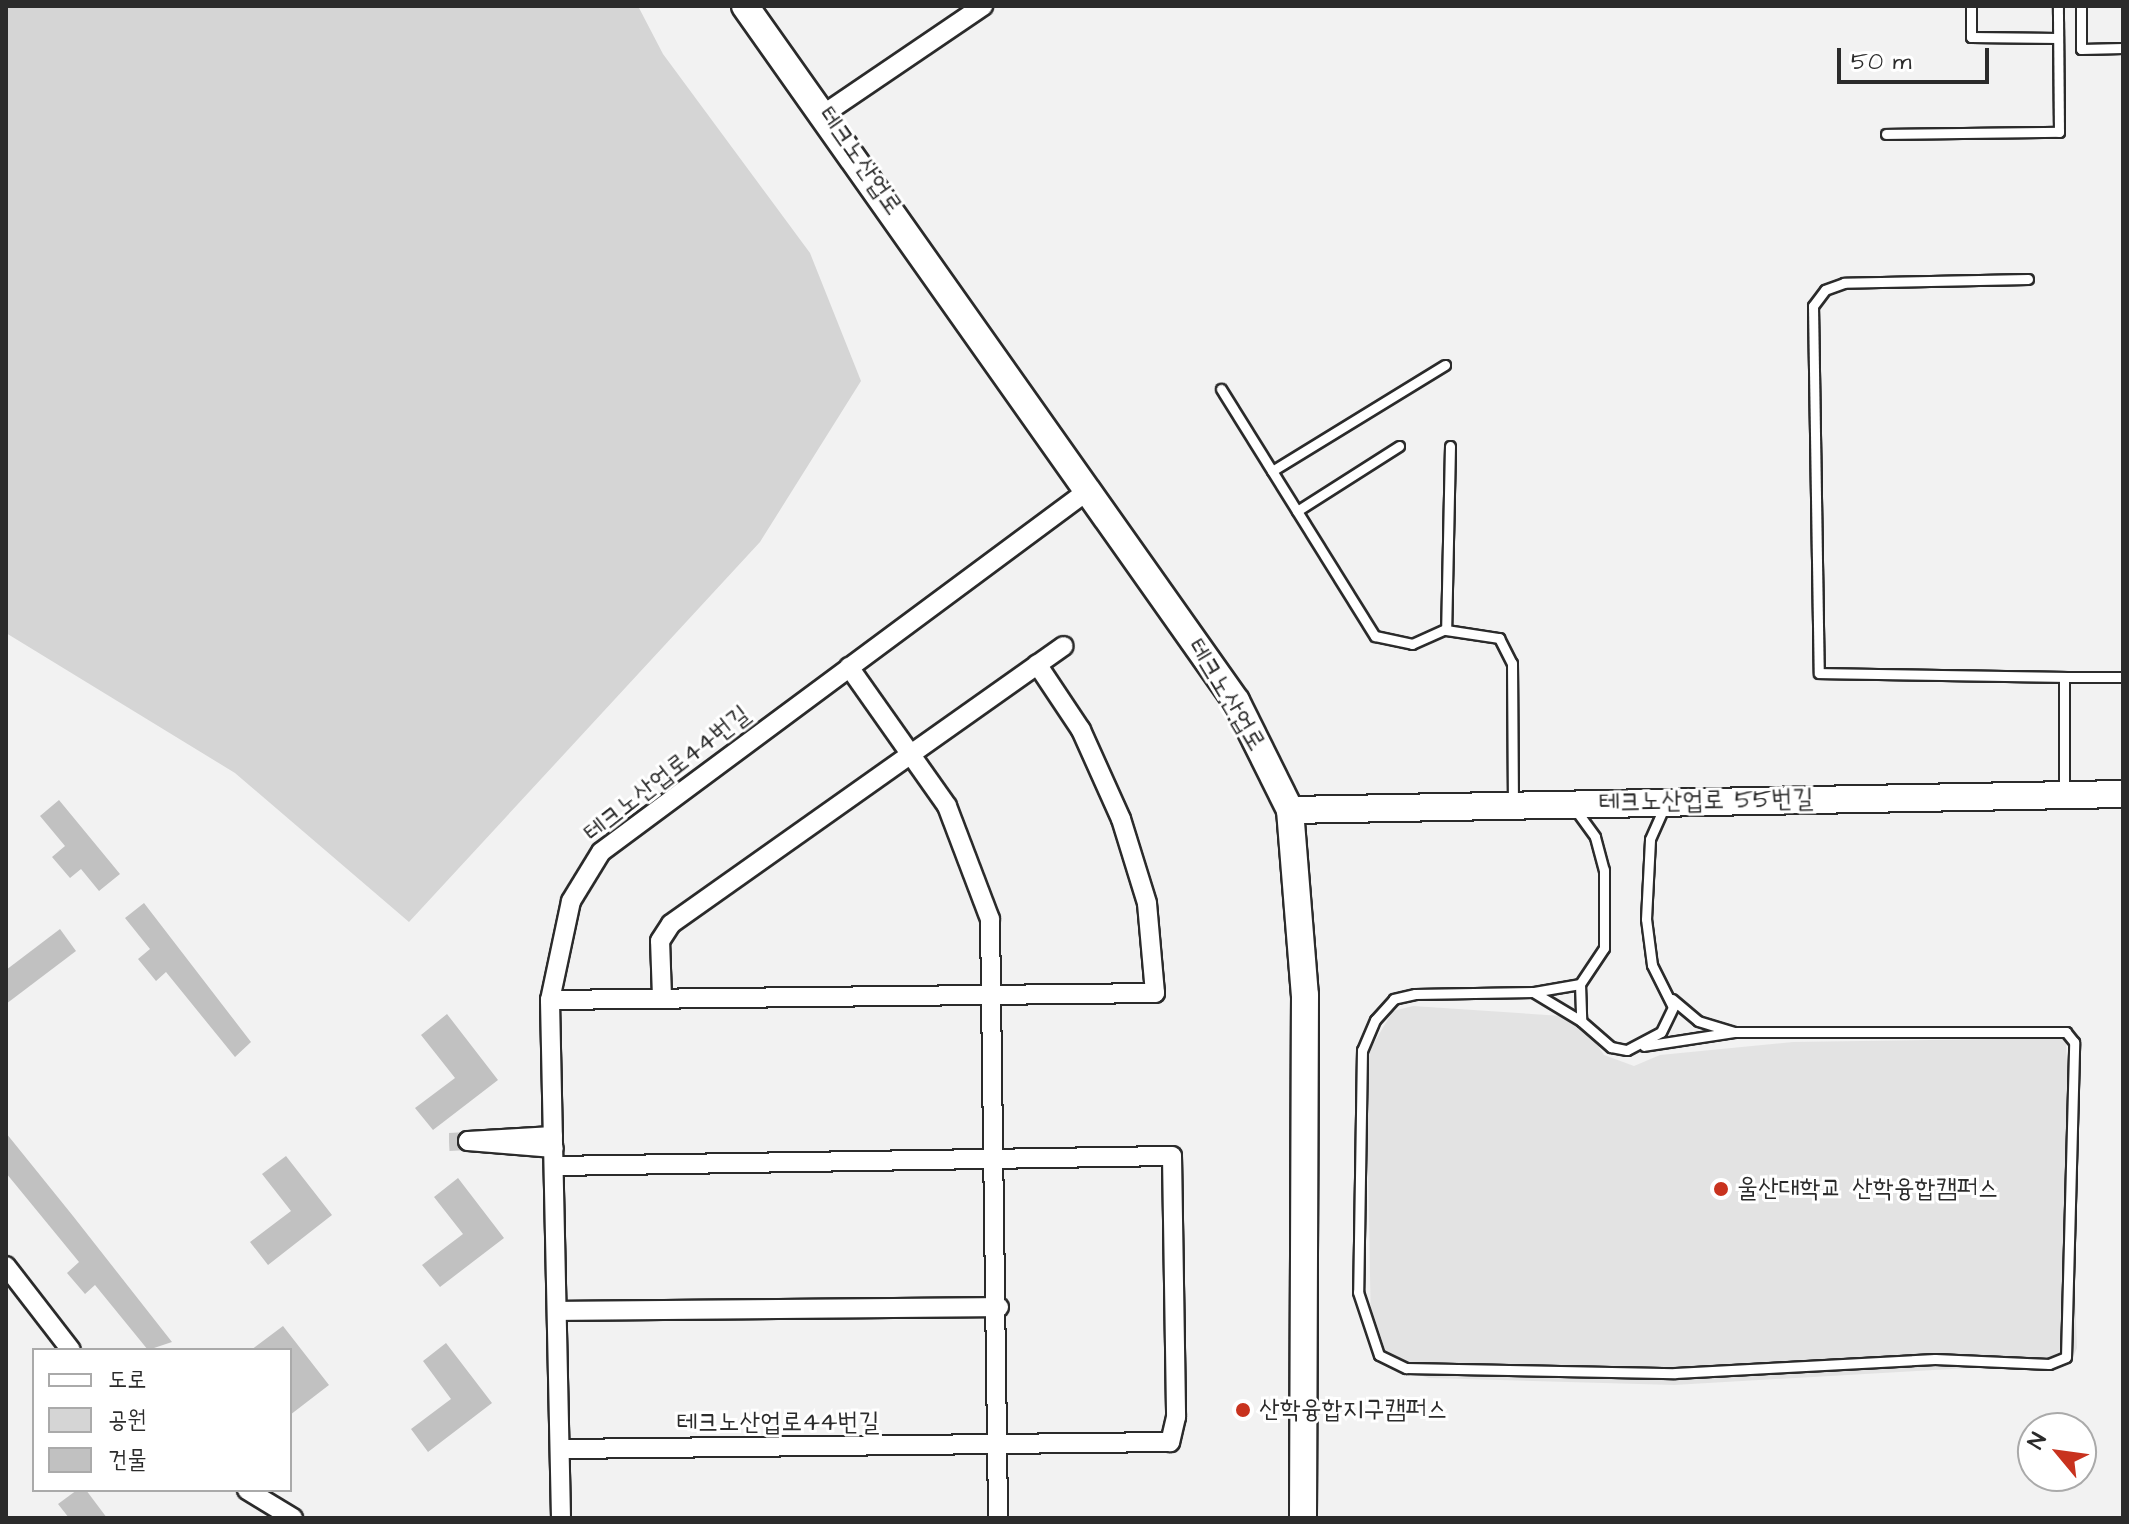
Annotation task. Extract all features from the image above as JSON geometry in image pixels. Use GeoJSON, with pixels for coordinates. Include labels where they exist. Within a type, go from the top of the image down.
{"type":"FeatureCollection","features":[{"type":"Feature","properties":{"kind":"main road","name":"테크노산업로"},"geometry":{"type":"LineString","coordinates":[[745,6],[827,112],[1236,701],[1290,810],[1305,995],[1303,1518]]}},
{"type":"Feature","properties":{"kind":"main road","name":"테크노산업로 55번길"},"geometry":{"type":"LineString","coordinates":[[1290,810],[2123,794]]}},
{"type":"Feature","properties":{"kind":"street"},"geometry":{"type":"LineString","coordinates":[[827,112],[983,6]]}},
{"type":"Feature","properties":{"kind":"street","name":"테크노산업로44번길"},"geometry":{"type":"LineString","coordinates":[[561,1518],[550,1000],[571,901],[601,852],[1090,489]]}},
{"type":"Feature","properties":{"kind":"street"},"geometry":{"type":"LineString","coordinates":[[662,997],[660,941],[671,924],[914,756],[1063,646]]}},
{"type":"Feature","properties":{"kind":"street"},"geometry":{"type":"LineString","coordinates":[[550,1000],[995,991],[1155,993],[1147,903],[1121,819],[1081,730],[1037,664]]}},
{"type":"Feature","properties":{"kind":"street"},"geometry":{"type":"LineString","coordinates":[[849,667],[947,806],[990,919],[995,991],[998,1518]]}},
{"type":"Feature","properties":{"kind":"street"},"geometry":{"type":"LineString","coordinates":[[554,1150],[995,1161]]}},
{"type":"Feature","properties":{"kind":"street","name":"테크노산업로44번길"},"geometry":{"type":"LineString","coordinates":[[560,1449],[997,1449],[1170,1442],[1176,1417],[1172,1156],[995,1161]]}},
{"type":"Feature","properties":{"kind":"street"},"geometry":{"type":"LineString","coordinates":[[6,1266],[69,1348]]}},
{"type":"Feature","properties":{"kind":"street"},"geometry":{"type":"LineString","coordinates":[[558,1311],[999,1307]]}},
{"type":"Feature","properties":{"kind":"street"},"geometry":{"type":"LineString","coordinates":[[250,1492],[293,1518]]}},
{"type":"Feature","properties":{"kind":"lane"},"geometry":{"type":"LineString","coordinates":[[1971,6],[1971,37],[2058,38]]}},
{"type":"Feature","properties":{"kind":"lane"},"geometry":{"type":"LineString","coordinates":[[1886,134],[2059,132],[2058,6]]}},
{"type":"Feature","properties":{"kind":"lane"},"geometry":{"type":"LineString","coordinates":[[2081,6],[2081,49],[2123,48]]}},
{"type":"Feature","properties":{"kind":"lane"},"geometry":{"type":"LineString","coordinates":[[2028,279],[1844,283],[1825,290],[1813,306],[1819,673],[2123,677]]}},
{"type":"Feature","properties":{"kind":"lane"},"geometry":{"type":"LineString","coordinates":[[1272,471],[1445,365]]}},
{"type":"Feature","properties":{"kind":"lane"},"geometry":{"type":"LineString","coordinates":[[1221,389],[1375,636],[1412,644],[1446,629],[1499,638],[1512,663],[1513,806]]}},
{"type":"Feature","properties":{"kind":"lane"},"geometry":{"type":"LineString","coordinates":[[1297,511],[1399,446]]}},
{"type":"Feature","properties":{"kind":"lane"},"geometry":{"type":"LineString","coordinates":[[1446,629],[1450,446]]}},
{"type":"Feature","properties":{"kind":"lane"},"geometry":{"type":"LineString","coordinates":[[2064,677],[2064,796]]}},
{"type":"Feature","properties":{"kind":"lane"},"geometry":{"type":"LineString","coordinates":[[1570,803],[1595,837],[1604,870],[1604,948],[1580,984],[1581,1021]]}},
{"type":"Feature","properties":{"kind":"lane"},"geometry":{"type":"LineString","coordinates":[[1666,803],[1650,839],[1646,919],[1652,965],[1672,998],[1698,1021],[1734,1032]]}},
{"type":"Feature","properties":{"kind":"lane"},"geometry":{"type":"LineString","coordinates":[[1533,992],[1581,1021],[1611,1047],[1644,1046],[1734,1032],[2066,1032],[2074,1058],[2066,1357],[2049,1364],[1935,1359],[1675,1373],[1406,1368],[1379,1355],[1358,1292],[1362,1050],[1394,999],[1533,992],[1580,984]]}},
{"type":"Feature","properties":{"kind":"lane"},"geometry":{"type":"LineString","coordinates":[[1644,1046],[1669,1020],[1672,998]]}},
{"type":"Feature","properties":{"kind":"shaded area","name":"울산대학교 산학융합캠퍼스"},"geometry":{"type":"Polygon","coordinates":[[[1413,1006],[1562,1016],[1588,1031],[1604,1055],[1634,1066],[1660,1055],[1793,1042],[2066,1038],[2077,1348],[2071,1362],[1674,1385],[1429,1378],[1402,1370],[1388,1362],[1371,1330],[1366,1056],[1393,1011],[1413,1006]]]}},
{"type":"Feature","properties":{"kind":"green space"},"geometry":{"type":"Polygon","coordinates":[[[6,6],[638,6],[663,54],[810,253],[861,381],[760,542],[409,922],[235,773],[6,633],[6,6]]]}},
{"type":"Feature","properties":{"kind":"building"},"geometry":{"type":"Polygon","coordinates":[[[59,800],[120,874],[99,891],[81,869],[70,878],[52,857],[65,846],[40,816],[59,800]]]}},
{"type":"Feature","properties":{"kind":"building"},"geometry":{"type":"Polygon","coordinates":[[[144,903],[251,1042],[235,1057],[166,972],[156,981],[138,959],[150,949],[125,918],[144,903]]]}},
{"type":"Feature","properties":{"kind":"building"},"geometry":{"type":"Polygon","coordinates":[[[60,929],[76,951],[6,1004],[6,970],[60,929]]]}},
{"type":"Feature","properties":{"kind":"building"},"geometry":{"type":"Polygon","coordinates":[[[447,1014],[498,1080],[433,1130],[415,1108],[455,1078],[421,1035],[447,1014]]]}},
{"type":"Feature","properties":{"kind":"building"},"geometry":{"type":"Polygon","coordinates":[[[6,1133],[172,1342],[146,1348],[95,1285],[85,1294],[67,1273],[79,1262],[6,1173],[6,1133]]]}},
{"type":"Feature","properties":{"kind":"building"},"geometry":{"type":"Polygon","coordinates":[[[286,1156],[332,1215],[268,1265],[250,1242],[291,1211],[262,1174],[286,1156]]]}},
{"type":"Feature","properties":{"kind":"building"},"geometry":{"type":"Polygon","coordinates":[[[458,1178],[504,1238],[440,1287],[422,1265],[463,1234],[434,1197],[458,1178]]]}},
{"type":"Feature","properties":{"kind":"building"},"geometry":{"type":"Polygon","coordinates":[[[283,1326],[329,1385],[292,1413],[292,1348],[254,1348],[283,1326]]]}},
{"type":"Feature","properties":{"kind":"building"},"geometry":{"type":"Polygon","coordinates":[[[446,1343],[492,1403],[428,1452],[411,1429],[451,1399],[423,1361],[446,1343]]]}},
{"type":"Feature","properties":{"kind":"building"},"geometry":{"type":"Polygon","coordinates":[[[74,1492],[88,1492],[107,1518],[69,1518],[58,1504],[74,1492]]]}},
{"type":"Feature","properties":{"kind":"tunnel"},"geometry":{"type":"LineString","coordinates":[[449,1142],[468,1141]]}},
{"type":"Feature","properties":{"kind":"place","name":"울산대학교 산학융합캠퍼스"},"geometry":{"type":"Point","coordinates":[1721,1189]}},
{"type":"Feature","properties":{"kind":"place","name":"산학융합지구캠퍼스"},"geometry":{"type":"Point","coordinates":[1243,1410]}}]}
